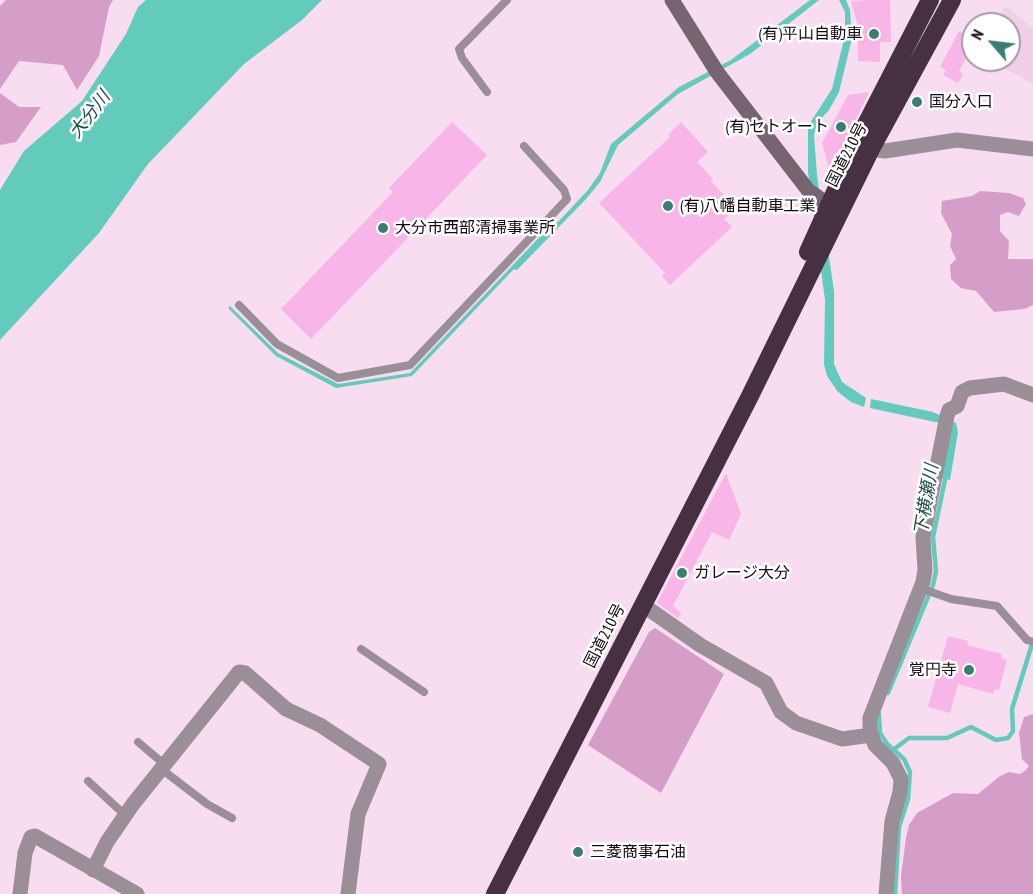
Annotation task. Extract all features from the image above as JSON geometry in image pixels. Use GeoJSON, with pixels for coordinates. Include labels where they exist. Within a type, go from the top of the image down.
{"type":"FeatureCollection","features":[{"type":"Feature","properties":{"kind":"highway","name":"国道210号"},"geometry":{"type":"LineString","coordinates":[[750,396],[829,205],[867,121],[930,0]]}},
{"type":"Feature","properties":{"kind":"highway","name":"国道210号"},"geometry":{"type":"LineString","coordinates":[[495,894],[750,396],[872,149],[952,0]]}},
{"type":"Feature","properties":{"kind":"street"},"geometry":{"type":"LineString","coordinates":[[672,0],[717,72],[808,190],[829,205]]}},
{"type":"Feature","properties":{"kind":"street"},"geometry":{"type":"LineString","coordinates":[[872,149],[885,151],[957,140],[1033,149]]}},
{"type":"Feature","properties":{"kind":"street"},"geometry":{"type":"LineString","coordinates":[[886,894],[892,821],[901,779],[897,770],[877,749],[871,735],[872,708],[925,570],[924,531],[945,422],[949,410],[955,408],[962,392],[970,388],[1004,384],[1033,394]]}},
{"type":"Feature","properties":{"kind":"street"},"geometry":{"type":"LineString","coordinates":[[643,605],[693,641],[766,683],[781,712],[796,723],[842,739],[871,735]]}},
{"type":"Feature","properties":{"kind":"street"},"geometry":{"type":"LineString","coordinates":[[93,870],[125,815],[239,672],[245,673],[286,709],[320,725],[377,761],[380,766],[357,819],[348,894]]}},
{"type":"Feature","properties":{"kind":"street"},"geometry":{"type":"LineString","coordinates":[[20,894],[23,860],[32,836],[137,894]]}},
{"type":"Feature","properties":{"kind":"lane"},"geometry":{"type":"LineString","coordinates":[[487,92],[462,58],[459,49],[507,0]]}},
{"type":"Feature","properties":{"kind":"lane"},"geometry":{"type":"LineString","coordinates":[[239,304],[278,344],[338,378],[410,365],[567,199],[564,190],[524,146]]}},
{"type":"Feature","properties":{"kind":"lane"},"geometry":{"type":"LineString","coordinates":[[920,588],[951,599],[997,606],[1027,640],[1033,642]]}},
{"type":"Feature","properties":{"kind":"lane"},"geometry":{"type":"LineString","coordinates":[[361,649],[424,692]]}},
{"type":"Feature","properties":{"kind":"lane"},"geometry":{"type":"LineString","coordinates":[[138,742],[162,766],[207,804],[232,818]]}},
{"type":"Feature","properties":{"kind":"lane"},"geometry":{"type":"LineString","coordinates":[[88,781],[125,815]]}},
{"type":"Feature","properties":{"kind":"shaded area"},"geometry":{"type":"Polygon","coordinates":[[[6,0],[113,0],[109,7],[99,56],[77,90],[63,65],[19,61],[0,89],[0,6],[6,0]]]}},
{"type":"Feature","properties":{"kind":"shaded area"},"geometry":{"type":"Polygon","coordinates":[[[1008,7],[1014,12],[1003,12],[1008,7]]]}},
{"type":"Feature","properties":{"kind":"shaded area"},"geometry":{"type":"Polygon","coordinates":[[[1021,18],[1033,29],[1033,84],[1011,72],[1021,72],[1021,18]]]}},
{"type":"Feature","properties":{"kind":"shaded area"},"geometry":{"type":"Polygon","coordinates":[[[0,93],[19,107],[41,107],[16,142],[0,145],[0,93]]]}},
{"type":"Feature","properties":{"kind":"shaded area"},"geometry":{"type":"Polygon","coordinates":[[[980,191],[1009,193],[1023,198],[1026,204],[1019,216],[1008,212],[1000,215],[1000,231],[1009,241],[1008,259],[1033,259],[1033,305],[1024,309],[994,312],[976,291],[961,288],[951,279],[950,265],[956,259],[950,246],[952,234],[941,213],[942,201],[972,196],[980,191]]]}},
{"type":"Feature","properties":{"kind":"shaded area"},"geometry":{"type":"Polygon","coordinates":[[[655,628],[724,674],[661,793],[588,745],[649,632],[655,628]]]}},
{"type":"Feature","properties":{"kind":"shaded area"},"geometry":{"type":"Polygon","coordinates":[[[1033,714],[1033,894],[902,894],[901,876],[906,838],[909,825],[917,813],[953,793],[978,794],[1000,776],[1009,772],[1020,774],[1026,770],[1029,766],[1022,759],[1019,733],[1024,717],[1033,714]]]}},
{"type":"Feature","properties":{"kind":"water","name":"大分川"},"geometry":{"type":"Polygon","coordinates":[[[146,0],[322,0],[302,20],[244,64],[148,164],[99,233],[0,340],[0,190],[24,151],[82,101],[126,34],[138,7],[146,0]]]}},
{"type":"Feature","properties":{"kind":"water"},"geometry":{"type":"Polygon","coordinates":[[[810,0],[819,0],[750,54],[678,94],[618,145],[600,182],[586,199],[517,270],[514,269],[412,376],[336,388],[276,356],[228,308],[230,306],[278,353],[338,384],[410,373],[550,226],[559,221],[588,190],[600,173],[611,144],[679,87],[731,60],[810,0]]]}},
{"type":"Feature","properties":{"kind":"water"},"geometry":{"type":"Polygon","coordinates":[[[839,0],[846,0],[850,10],[852,38],[839,92],[829,110],[817,123],[814,135],[817,175],[834,291],[834,364],[842,382],[866,398],[864,407],[851,402],[838,392],[827,376],[824,364],[825,300],[808,172],[808,126],[832,89],[845,35],[845,12],[839,0]]]}},
{"type":"Feature","properties":{"kind":"water"},"geometry":{"type":"Polygon","coordinates":[[[871,399],[933,412],[956,423],[958,432],[950,480],[941,478],[940,423],[870,408],[871,399]]]}},
{"type":"Feature","properties":{"kind":"building","name":"(有)平山自動車"},"geometry":{"type":"Polygon","coordinates":[[[890,0],[891,42],[880,42],[880,62],[858,61],[858,26],[851,1],[890,0]]]}},
{"type":"Feature","properties":{"kind":"building"},"geometry":{"type":"Polygon","coordinates":[[[959,31],[961,32],[961,67],[959,71],[963,74],[958,83],[943,75],[946,70],[940,67],[959,31]]]}},
{"type":"Feature","properties":{"kind":"building","name":"(有)セトオート"},"geometry":{"type":"Polygon","coordinates":[[[869,92],[830,172],[822,143],[848,95],[869,92]]]}},
{"type":"Feature","properties":{"kind":"building","name":"大分市西部清掃事業所"},"geometry":{"type":"Polygon","coordinates":[[[452,122],[487,155],[311,339],[281,309],[393,192],[389,188],[452,122]]]}},
{"type":"Feature","properties":{"kind":"building","name":"(有)八幡自動車工業"},"geometry":{"type":"Polygon","coordinates":[[[681,122],[708,152],[697,162],[736,208],[724,219],[732,227],[670,285],[662,276],[665,273],[599,203],[670,137],[668,135],[681,122]]]}},
{"type":"Feature","properties":{"kind":"building","name":"ガレージ大分"},"geometry":{"type":"Polygon","coordinates":[[[726,473],[741,514],[729,540],[712,532],[673,606],[681,613],[678,618],[657,603],[726,473]]]}},
{"type":"Feature","properties":{"kind":"building"},"geometry":{"type":"Polygon","coordinates":[[[948,636],[968,641],[967,645],[1002,654],[1001,658],[1007,660],[999,690],[995,689],[993,694],[958,684],[950,713],[928,707],[948,636]]]}},
{"type":"Feature","properties":{"kind":"waterway","name":"下横瀬川"},"geometry":{"type":"LineString","coordinates":[[888,693],[933,585],[936,571],[933,537],[946,475]]}},
{"type":"Feature","properties":{"kind":"waterway"},"geometry":{"type":"LineString","coordinates":[[893,750],[909,738],[947,738],[971,727],[996,740],[1008,738],[1013,731],[1012,709],[1033,641]]}},
{"type":"Feature","properties":{"kind":"waterway"},"geometry":{"type":"LineString","coordinates":[[879,714],[880,733],[887,744],[904,759],[910,772],[908,799],[899,827],[895,894]]}},
{"type":"Feature","properties":{"kind":"place","name":"(有)平山自動車"},"geometry":{"type":"Point","coordinates":[874,34]}},
{"type":"Feature","properties":{"kind":"place","name":"国分入口"},"geometry":{"type":"Point","coordinates":[917,102]}},
{"type":"Feature","properties":{"kind":"place","name":"(有)セトオート"},"geometry":{"type":"Point","coordinates":[841,127]}},
{"type":"Feature","properties":{"kind":"place","name":"(有)八幡自動車工業"},"geometry":{"type":"Point","coordinates":[668,206]}},
{"type":"Feature","properties":{"kind":"place","name":"大分市西部清掃事業所"},"geometry":{"type":"Point","coordinates":[383,228]}},
{"type":"Feature","properties":{"kind":"place","name":"ガレージ大分"},"geometry":{"type":"Point","coordinates":[682,573]}},
{"type":"Feature","properties":{"kind":"place","name":"覚円寺"},"geometry":{"type":"Point","coordinates":[969,670]}},
{"type":"Feature","properties":{"kind":"place","name":"三菱商事石油"},"geometry":{"type":"Point","coordinates":[578,852]}}]}
